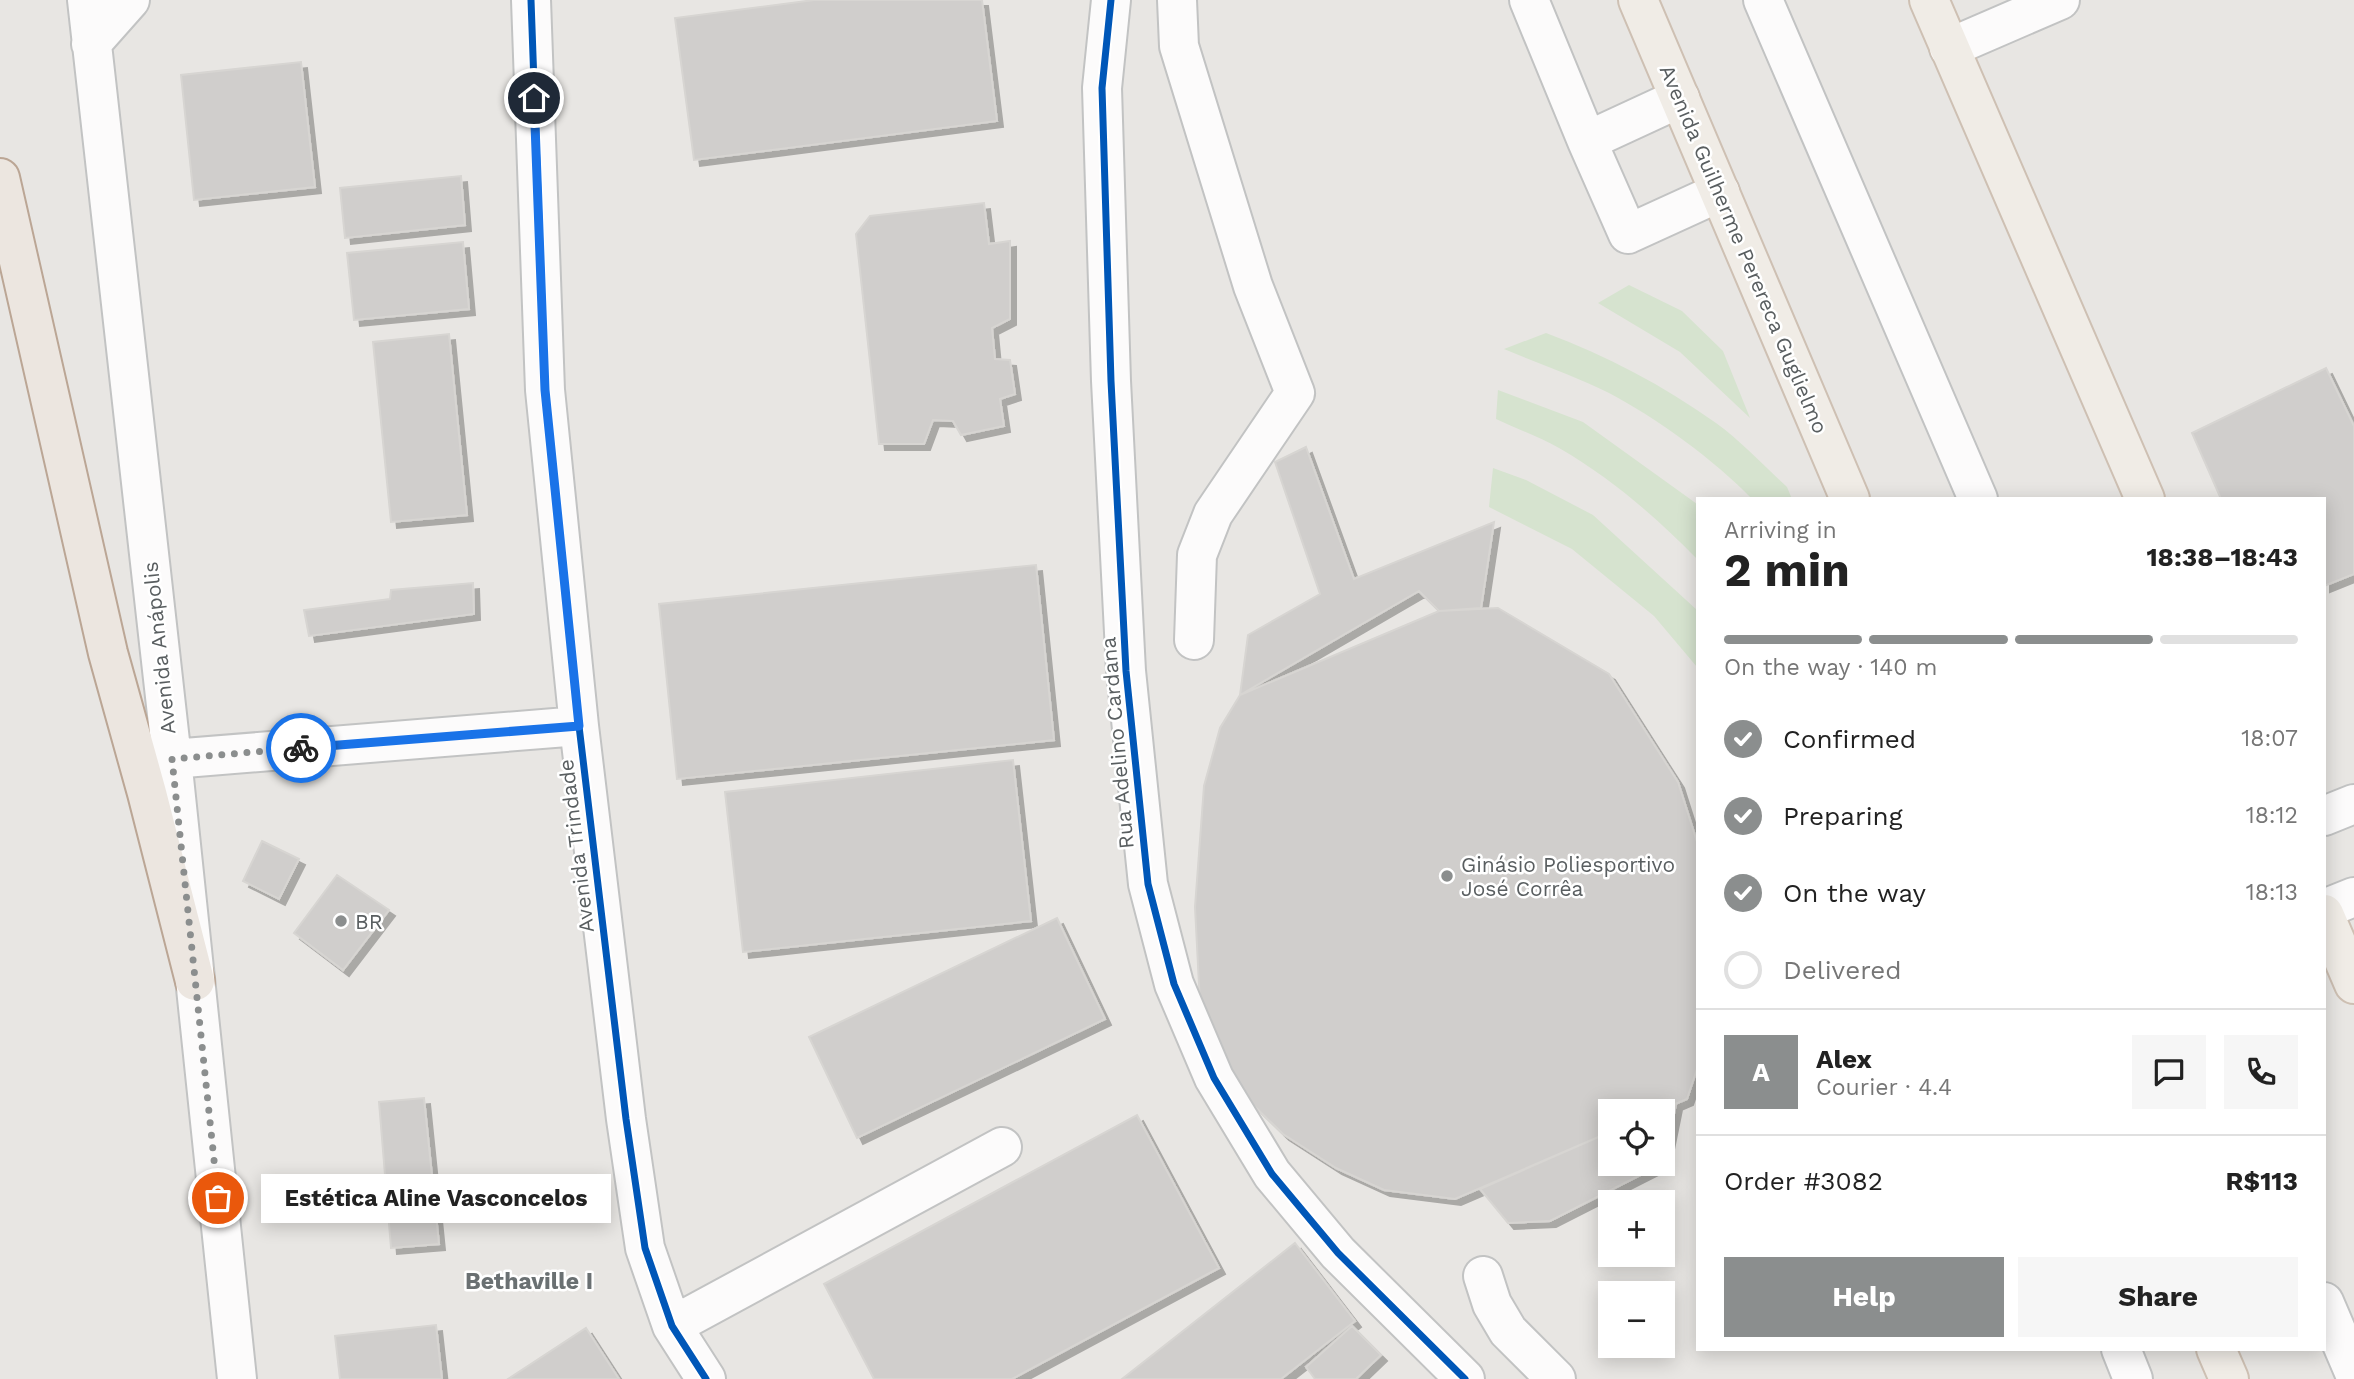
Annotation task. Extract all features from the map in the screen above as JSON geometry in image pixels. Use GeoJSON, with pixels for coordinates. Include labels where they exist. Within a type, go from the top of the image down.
{"type":"FeatureCollection","features":[{"type":"Feature","properties":{"kind":"highway"},"geometry":{"type":"LineString","coordinates":[[0,178],[108,653],[195,981]]}},
{"type":"Feature","properties":{"kind":"main road","name":"Avenida Guilherme Perereca Guglielmo"},"geometry":{"type":"LineString","coordinates":[[1638,0],[1849,497]]}},
{"type":"Feature","properties":{"kind":"main road"},"geometry":{"type":"LineString","coordinates":[[1928,0],[2144,497]]}},
{"type":"Feature","properties":{"kind":"main road"},"geometry":{"type":"LineString","coordinates":[[2326,917],[2354,984]]}},
{"type":"Feature","properties":{"kind":"main road"},"geometry":{"type":"LineString","coordinates":[[2217,1351],[2229,1379]]}},
{"type":"Feature","properties":{"kind":"street","name":"Avenida Anápolis"},"geometry":{"type":"LineString","coordinates":[[87,0],[238,1373]]}},
{"type":"Feature","properties":{"kind":"street"},"geometry":{"type":"LineString","coordinates":[[91,44],[130,0]]}},
{"type":"Feature","properties":{"kind":"street","name":"Avenida Trindade"},"geometry":{"type":"LineString","coordinates":[[531,0],[545,390],[579,726],[626,1119],[645,1248],[672,1326],[706,1379]]}},
{"type":"Feature","properties":{"kind":"street","name":"Rua Adelino Cardana"},"geometry":{"type":"LineString","coordinates":[[1111,0],[1102,88],[1111,381],[1126,671],[1151,896],[1174,984],[1214,1078],[1272,1174],[1338,1253],[1465,1379]]}},
{"type":"Feature","properties":{"kind":"street"},"geometry":{"type":"LineString","coordinates":[[1177,0],[1179,46],[1253,286],[1295,393],[1213,514],[1197,555],[1194,640]]}},
{"type":"Feature","properties":{"kind":"street"},"geometry":{"type":"LineString","coordinates":[[1529,0],[1628,234],[1720,192]]}},
{"type":"Feature","properties":{"kind":"street"},"geometry":{"type":"LineString","coordinates":[[1763,0],[1977,497]]}},
{"type":"Feature","properties":{"kind":"street"},"geometry":{"type":"LineString","coordinates":[[1949,48],[2060,0]]}},
{"type":"Feature","properties":{"kind":"street"},"geometry":{"type":"LineString","coordinates":[[1587,141],[1680,97]]}},
{"type":"Feature","properties":{"kind":"street"},"geometry":{"type":"LineString","coordinates":[[172,759],[579,726]]}},
{"type":"Feature","properties":{"kind":"street"},"geometry":{"type":"LineString","coordinates":[[2326,815],[2354,804]]}},
{"type":"Feature","properties":{"kind":"street"},"geometry":{"type":"LineString","coordinates":[[2326,911],[2354,897]]}},
{"type":"Feature","properties":{"kind":"street"},"geometry":{"type":"LineString","coordinates":[[672,1326],[1002,1147]]}},
{"type":"Feature","properties":{"kind":"street"},"geometry":{"type":"LineString","coordinates":[[1483,1276],[1492,1304],[1508,1331],[1556,1379]]}},
{"type":"Feature","properties":{"kind":"street"},"geometry":{"type":"LineString","coordinates":[[2326,1307],[2354,1372]]}},
{"type":"Feature","properties":{"kind":"street"},"geometry":{"type":"LineString","coordinates":[[2122,1351],[2133,1379]]}},
{"type":"Feature","properties":{"kind":"green space"},"geometry":{"type":"Polygon","coordinates":[[[1629,285],[1682,311],[1723,351],[1750,418],[1680,352],[1598,303],[1629,285]]]}},
{"type":"Feature","properties":{"kind":"green space"},"geometry":{"type":"Polygon","coordinates":[[[1546,333],[1612,361],[1696,409],[1725,430],[1787,487],[1791,497],[1750,497],[1703,455],[1627,403],[1583,381],[1504,349],[1546,333]]]}},
{"type":"Feature","properties":{"kind":"green space"},"geometry":{"type":"Polygon","coordinates":[[[1498,390],[1583,422],[1696,503],[1696,558],[1649,513],[1597,472],[1552,444],[1496,419],[1498,390]]]}},
{"type":"Feature","properties":{"kind":"green space"},"geometry":{"type":"Polygon","coordinates":[[[1493,468],[1526,480],[1593,515],[1696,609],[1696,666],[1654,616],[1572,549],[1489,507],[1493,468]]]}},
{"type":"Feature","properties":{"kind":"building"},"geometry":{"type":"Polygon","coordinates":[[[814,0],[982,0],[997,121],[694,160],[675,18],[814,0]]]}},
{"type":"Feature","properties":{"kind":"building"},"geometry":{"type":"Polygon","coordinates":[[[301,62],[315,187],[194,200],[181,75],[301,62]]]}},
{"type":"Feature","properties":{"kind":"building"},"geometry":{"type":"Polygon","coordinates":[[[461,176],[465,225],[345,238],[340,188],[461,176]]]}},
{"type":"Feature","properties":{"kind":"building"},"geometry":{"type":"Polygon","coordinates":[[[984,203],[989,244],[1010,241],[1010,319],[992,328],[995,359],[1010,360],[1015,394],[1000,399],[1004,426],[961,435],[953,421],[933,420],[924,444],[879,444],[856,234],[870,216],[984,203]]]}},
{"type":"Feature","properties":{"kind":"building"},"geometry":{"type":"Polygon","coordinates":[[[463,242],[469,309],[354,320],[347,253],[463,242]]]}},
{"type":"Feature","properties":{"kind":"building"},"geometry":{"type":"Polygon","coordinates":[[[449,334],[467,515],[391,522],[373,342],[449,334]]]}},
{"type":"Feature","properties":{"kind":"building"},"geometry":{"type":"Polygon","coordinates":[[[2326,368],[2354,426],[2354,574],[2326,585],[2326,497],[2220,497],[2192,433],[2326,368]]]}},
{"type":"Feature","properties":{"kind":"building"},"geometry":{"type":"Polygon","coordinates":[[[1306,447],[1354,579],[1494,522],[1481,608],[1439,611],[1419,591],[1240,695],[1248,635],[1320,594],[1275,462],[1306,447]]]}},
{"type":"Feature","properties":{"kind":"building"},"geometry":{"type":"Polygon","coordinates":[[[1036,565],[1054,740],[677,779],[659,604],[1036,565]]]}},
{"type":"Feature","properties":{"kind":"building"},"geometry":{"type":"Polygon","coordinates":[[[473,583],[474,614],[309,636],[304,610],[390,599],[391,590],[473,583]]]}},
{"type":"Feature","properties":{"kind":"building","name":"Ginásio Poliesportivo José Corrêa"},"geometry":{"type":"Polygon","coordinates":[[[1498,608],[1609,674],[1678,782],[1696,839],[1696,1072],[1687,1099],[1675,1104],[1675,1099],[1598,1099],[1598,1137],[1455,1199],[1384,1190],[1336,1168],[1283,1134],[1244,1096],[1200,1004],[1195,907],[1204,786],[1220,728],[1240,695],[1439,611],[1498,608]]]}},
{"type":"Feature","properties":{"kind":"building"},"geometry":{"type":"Polygon","coordinates":[[[1013,760],[1031,921],[743,952],[725,792],[1013,760]]]}},
{"type":"Feature","properties":{"kind":"building"},"geometry":{"type":"Polygon","coordinates":[[[262,841],[299,859],[279,899],[243,881],[262,841]]]}},
{"type":"Feature","properties":{"kind":"building","name":"BR"},"geometry":{"type":"Polygon","coordinates":[[[337,875],[389,910],[343,970],[294,933],[337,875]]]}},
{"type":"Feature","properties":{"kind":"building"},"geometry":{"type":"Polygon","coordinates":[[[1057,918],[1105,1019],[857,1138],[809,1037],[1057,918]]]}},
{"type":"Feature","properties":{"kind":"building"},"geometry":{"type":"Polygon","coordinates":[[[424,1098],[439,1244],[391,1248],[379,1102],[424,1098]]]}},
{"type":"Feature","properties":{"kind":"building"},"geometry":{"type":"Polygon","coordinates":[[[1137,1115],[1219,1268],[1012,1379],[874,1379],[824,1284],[1137,1115]]]}},
{"type":"Feature","properties":{"kind":"building"},"geometry":{"type":"Polygon","coordinates":[[[1598,1137],[1598,1176],[1638,1176],[1611,1190],[1598,1190],[1598,1197],[1550,1221],[1508,1223],[1480,1189],[1598,1137]]]}},
{"type":"Feature","properties":{"kind":"building"},"geometry":{"type":"Polygon","coordinates":[[[1295,1243],[1355,1321],[1281,1379],[1122,1379],[1295,1243]]]}},
{"type":"Feature","properties":{"kind":"building"},"geometry":{"type":"Polygon","coordinates":[[[436,1325],[442,1379],[340,1379],[335,1336],[436,1325]]]}},
{"type":"Feature","properties":{"kind":"building"},"geometry":{"type":"Polygon","coordinates":[[[1352,1326],[1381,1355],[1356,1379],[1315,1379],[1306,1367],[1352,1326]]]}},
{"type":"Feature","properties":{"kind":"building"},"geometry":{"type":"Polygon","coordinates":[[[586,1328],[619,1379],[508,1379],[586,1328]]]}},
{"type":"Feature","properties":{"kind":"cycle path"},"geometry":{"type":"LineString","coordinates":[[531,0],[545,390],[579,726],[626,1119],[645,1248],[672,1326],[706,1379]]}},
{"type":"Feature","properties":{"kind":"cycle path"},"geometry":{"type":"LineString","coordinates":[[1111,0],[1102,88],[1111,381],[1126,671],[1148,884],[1174,984],[1214,1078],[1272,1174],[1338,1253],[1465,1379]]}},
{"type":"Feature","properties":{"kind":"way so far"},"geometry":{"type":"LineString","coordinates":[[218,1198],[172,759],[301,748]]}},
{"type":"Feature","properties":{"kind":"place","name":"Ginásio Poliesportivo José Corrêa"},"geometry":{"type":"Point","coordinates":[1447,876]}},
{"type":"Feature","properties":{"kind":"place","name":"BR"},"geometry":{"type":"Point","coordinates":[341,921]}},
{"type":"Feature","properties":{"kind":"place","name":"Estética Aline Vasconcelos"},"geometry":{"type":"Point","coordinates":[218,1198]}},
{"type":"Feature","properties":{"kind":"district","name":"Bethaville I"},"geometry":{"type":"Point","coordinates":[529,1281]}},
{"type":"Feature","properties":{"kind":"route"},"geometry":{"type":"LineString","coordinates":[[301,748],[579,726],[545,390],[534,98]]}}]}
